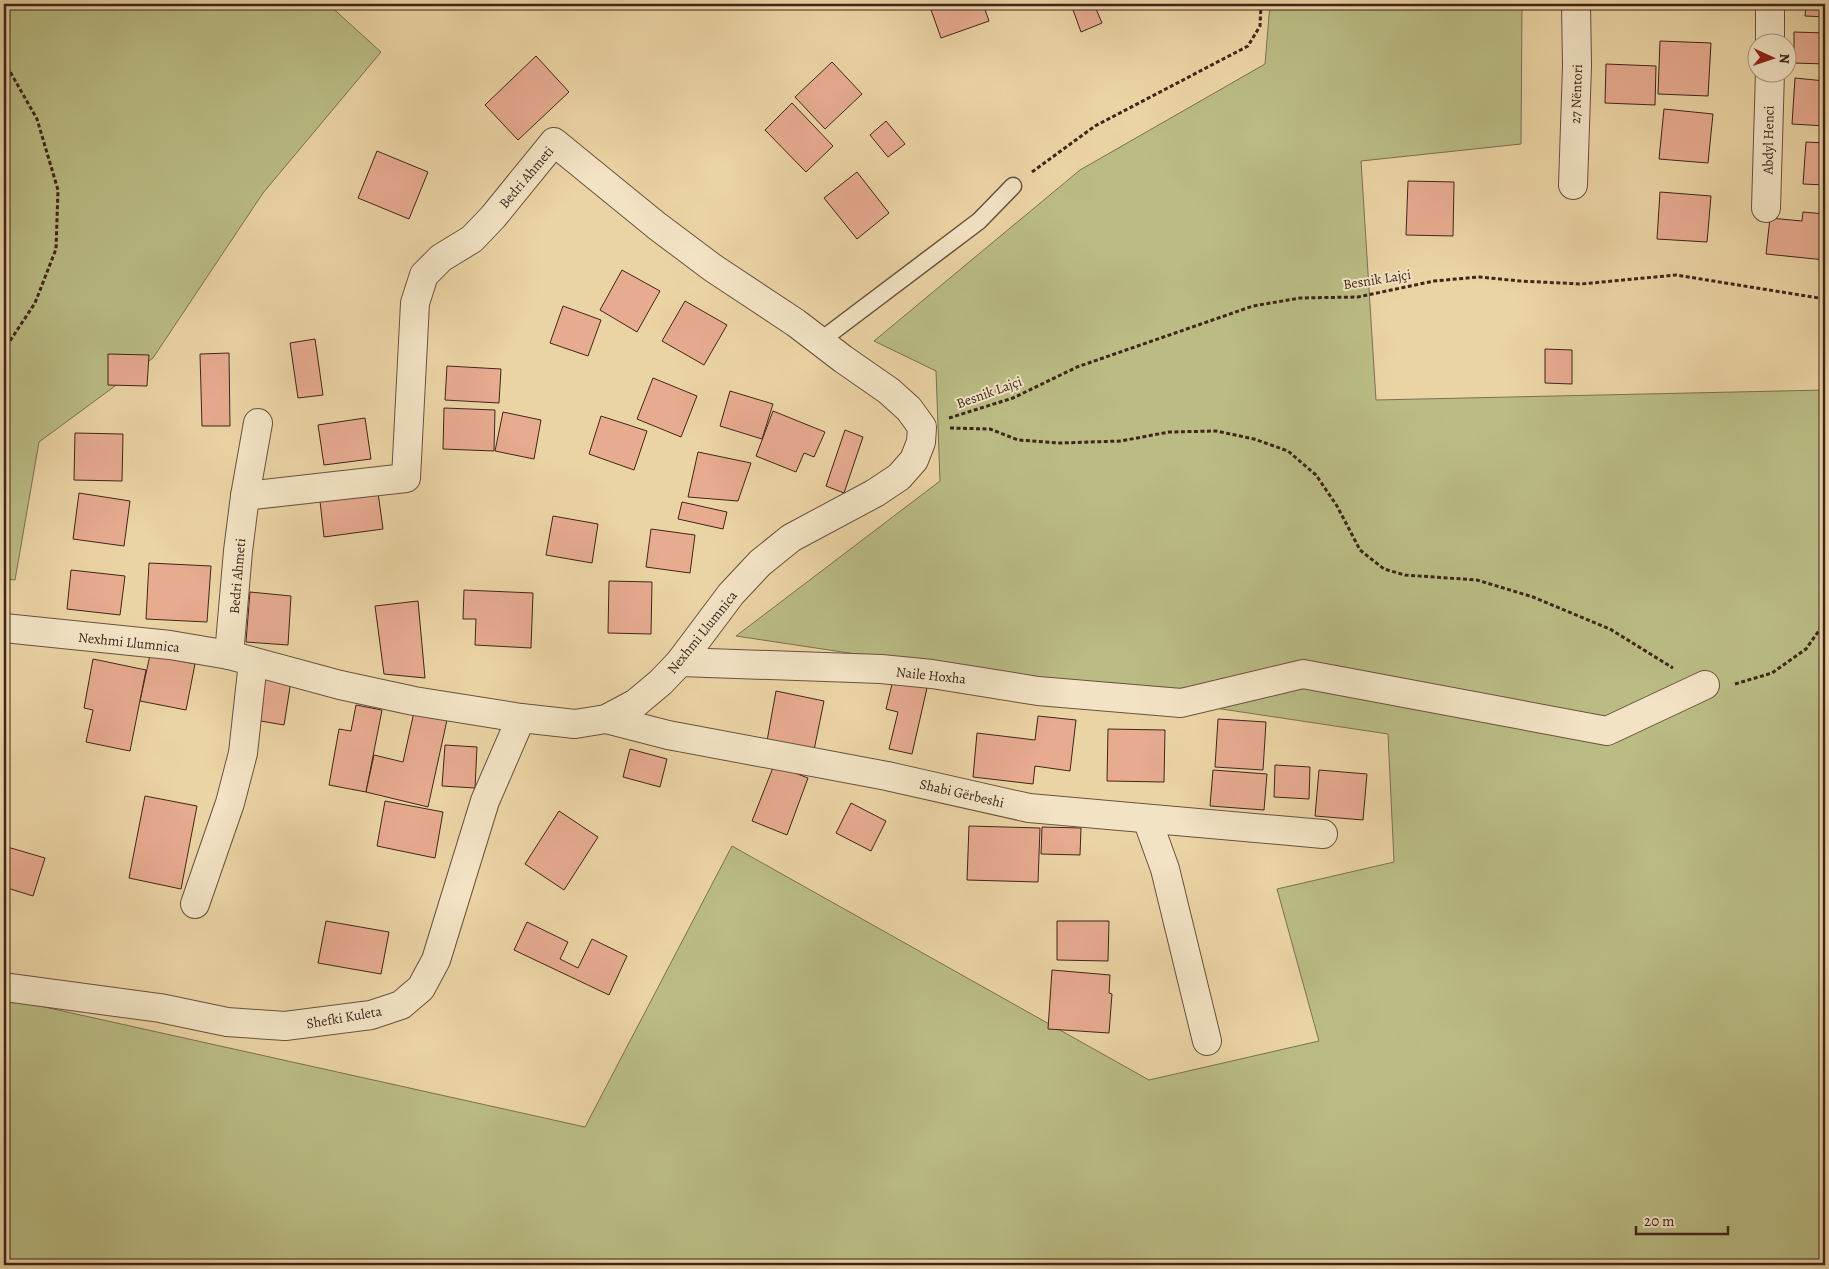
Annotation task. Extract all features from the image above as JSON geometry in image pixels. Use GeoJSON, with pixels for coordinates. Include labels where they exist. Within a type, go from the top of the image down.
{"type":"FeatureCollection","features":[{"type":"Feature","properties":{"kind":"street","name":"27 Nëntori"},"geometry":{"type":"LineString","coordinates":[[1573,185],[1577,66],[1576,4]]}},
{"type":"Feature","properties":{"kind":"street"},"geometry":{"type":"LineString","coordinates":[[1770,4],[1770,32]]}},
{"type":"Feature","properties":{"kind":"street","name":"Abdyl Henci"},"geometry":{"type":"LineString","coordinates":[[1766,208],[1770,82]]}},
{"type":"Feature","properties":{"kind":"street","name":"Bedri Ahmeti"},"geometry":{"type":"LineString","coordinates":[[245,496],[406,478],[415,303],[424,275],[441,258],[472,239],[493,217],[554,142],[657,226],[713,268],[796,323],[889,391],[909,409],[922,427]]}},
{"type":"Feature","properties":{"kind":"street","name":"Bedri Ahmeti"},"geometry":{"type":"LineString","coordinates":[[241,659],[238,551],[245,496],[258,423]]}},
{"type":"Feature","properties":{"kind":"street","name":"Nexhmi Llumnica"},"geometry":{"type":"LineString","coordinates":[[5,633],[170,645],[241,659],[340,685],[414,701],[521,718],[575,724],[606,719],[636,703],[661,682],[680,662],[731,594],[760,562],[790,538],[876,493],[898,476],[914,460],[921,442],[922,427]]}},
{"type":"Feature","properties":{"kind":"street"},"geometry":{"type":"LineString","coordinates":[[195,904],[230,803],[243,753],[241,659]]}},
{"type":"Feature","properties":{"kind":"street","name":"Naile Hoxha"},"geometry":{"type":"LineString","coordinates":[[680,662],[890,670],[932,674],[1038,691],[1181,703],[1302,674],[1607,731],[1705,685]]}},
{"type":"Feature","properties":{"kind":"street","name":"Shefki Kuleta"},"geometry":{"type":"LineString","coordinates":[[4,987],[160,1008],[227,1022],[285,1026],[371,1015],[401,1005],[421,988],[436,960],[485,801],[521,718]]}},
{"type":"Feature","properties":{"kind":"street","name":"Shabi Gërbeshi"},"geometry":{"type":"LineString","coordinates":[[606,719],[668,735],[888,776],[1029,808],[1323,834]]}},
{"type":"Feature","properties":{"kind":"street"},"geometry":{"type":"LineString","coordinates":[[1147,819],[1165,869],[1207,1041]]}},
{"type":"Feature","properties":{"kind":"lane"},"geometry":{"type":"LineString","coordinates":[[820,342],[979,221],[1013,186]]}},
{"type":"Feature","properties":{"kind":"path"},"geometry":{"type":"LineString","coordinates":[[1013,186],[1096,126],[1248,46],[1260,26],[1261,4]]}},
{"type":"Feature","properties":{"kind":"path"},"geometry":{"type":"LineString","coordinates":[[4,61],[37,119],[58,190],[56,249],[35,303],[4,350]]}},
{"type":"Feature","properties":{"kind":"path","name":"Besnik Lajçi"},"geometry":{"type":"LineString","coordinates":[[922,427],[1013,398],[1077,367],[1253,306],[1300,298],[1358,297],[1434,281],[1479,277],[1581,284],[1676,275],[1825,299]]}},
{"type":"Feature","properties":{"kind":"path"},"geometry":{"type":"LineString","coordinates":[[922,427],[990,429],[1018,440],[1060,443],[1121,441],[1169,432],[1216,431],[1254,439],[1288,451],[1316,475],[1337,506],[1360,550],[1384,569],[1405,575],[1477,580],[1533,597],[1610,629],[1705,685],[1737,684],[1772,673],[1806,649],[1825,622]]}},
{"type":"Feature","properties":{"kind":"green space"},"geometry":{"type":"Polygon","coordinates":[[[4,4],[328,4],[381,52],[263,193],[153,358],[39,442],[15,580],[4,579],[4,4]]]}},
{"type":"Feature","properties":{"kind":"green space"},"geometry":{"type":"Polygon","coordinates":[[[1270,4],[1522,4],[1521,144],[1361,161],[1376,400],[1825,390],[1825,1265],[4,1265],[4,998],[585,1127],[732,846],[1149,1080],[1319,1041],[1277,889],[1394,862],[1388,734],[736,636],[940,481],[936,371],[874,341],[1080,170],[1265,64],[1270,4]]]}},
{"type":"Feature","properties":{"kind":"building"},"geometry":{"type":"Polygon","coordinates":[[[929,4],[983,4],[989,21],[941,38],[929,4]]]}},
{"type":"Feature","properties":{"kind":"building"},"geometry":{"type":"Polygon","coordinates":[[[1081,4],[1094,4],[1102,23],[1081,32],[1072,7],[1081,4]]]}},
{"type":"Feature","properties":{"kind":"building"},"geometry":{"type":"Polygon","coordinates":[[[1806,4],[1825,4],[1825,17],[1805,16],[1806,4]]]}},
{"type":"Feature","properties":{"kind":"building"},"geometry":{"type":"Polygon","coordinates":[[[1796,32],[1825,33],[1825,64],[1796,63],[1796,32]]]}},
{"type":"Feature","properties":{"kind":"building"},"geometry":{"type":"Polygon","coordinates":[[[1660,41],[1711,43],[1708,96],[1658,94],[1660,41]]]}},
{"type":"Feature","properties":{"kind":"building"},"geometry":{"type":"Polygon","coordinates":[[[536,56],[569,92],[518,140],[485,105],[536,56]]]}},
{"type":"Feature","properties":{"kind":"building"},"geometry":{"type":"Polygon","coordinates":[[[832,62],[862,94],[825,129],[795,97],[832,62]]]}},
{"type":"Feature","properties":{"kind":"building"},"geometry":{"type":"Polygon","coordinates":[[[1606,64],[1656,66],[1655,105],[1605,103],[1606,64]]]}},
{"type":"Feature","properties":{"kind":"building"},"geometry":{"type":"Polygon","coordinates":[[[1796,78],[1825,81],[1825,126],[1792,124],[1796,78]]]}},
{"type":"Feature","properties":{"kind":"building"},"geometry":{"type":"Polygon","coordinates":[[[792,103],[833,146],[806,172],[765,130],[792,103]]]}},
{"type":"Feature","properties":{"kind":"building"},"geometry":{"type":"Polygon","coordinates":[[[1664,109],[1713,114],[1708,163],[1659,159],[1664,109]]]}},
{"type":"Feature","properties":{"kind":"building"},"geometry":{"type":"Polygon","coordinates":[[[886,121],[905,144],[888,157],[870,135],[886,121]]]}},
{"type":"Feature","properties":{"kind":"building"},"geometry":{"type":"Polygon","coordinates":[[[1806,142],[1825,143],[1825,185],[1803,184],[1806,142]]]}},
{"type":"Feature","properties":{"kind":"building"},"geometry":{"type":"Polygon","coordinates":[[[377,151],[428,172],[409,219],[358,198],[377,151]]]}},
{"type":"Feature","properties":{"kind":"building"},"geometry":{"type":"Polygon","coordinates":[[[857,172],[889,213],[857,239],[824,198],[857,172]]]}},
{"type":"Feature","properties":{"kind":"building"},"geometry":{"type":"Polygon","coordinates":[[[1408,181],[1454,182],[1453,236],[1406,235],[1408,181]]]}},
{"type":"Feature","properties":{"kind":"building"},"geometry":{"type":"Polygon","coordinates":[[[1660,192],[1711,196],[1707,242],[1657,239],[1660,192]]]}},
{"type":"Feature","properties":{"kind":"building"},"geometry":{"type":"Polygon","coordinates":[[[1803,212],[1825,214],[1825,260],[1766,254],[1770,218],[1802,221],[1803,212]]]}},
{"type":"Feature","properties":{"kind":"building"},"geometry":{"type":"Polygon","coordinates":[[[622,270],[660,291],[637,332],[600,310],[622,270]]]}},
{"type":"Feature","properties":{"kind":"building"},"geometry":{"type":"Polygon","coordinates":[[[685,301],[727,325],[704,365],[662,341],[685,301]]]}},
{"type":"Feature","properties":{"kind":"building"},"geometry":{"type":"Polygon","coordinates":[[[563,306],[601,320],[588,356],[550,343],[563,306]]]}},
{"type":"Feature","properties":{"kind":"building"},"geometry":{"type":"Polygon","coordinates":[[[315,339],[323,395],[298,398],[290,343],[315,339]]]}},
{"type":"Feature","properties":{"kind":"building"},"geometry":{"type":"Polygon","coordinates":[[[1545,349],[1572,350],[1572,384],[1545,383],[1545,349]]]}},
{"type":"Feature","properties":{"kind":"building"},"geometry":{"type":"Polygon","coordinates":[[[229,353],[230,426],[202,426],[200,354],[229,353]]]}},
{"type":"Feature","properties":{"kind":"building"},"geometry":{"type":"Polygon","coordinates":[[[108,354],[149,355],[147,386],[108,385],[108,354]]]}},
{"type":"Feature","properties":{"kind":"building"},"geometry":{"type":"Polygon","coordinates":[[[447,366],[501,369],[499,403],[445,400],[447,366]]]}},
{"type":"Feature","properties":{"kind":"building"},"geometry":{"type":"Polygon","coordinates":[[[653,378],[697,396],[681,437],[637,419],[653,378]]]}},
{"type":"Feature","properties":{"kind":"building"},"geometry":{"type":"Polygon","coordinates":[[[730,391],[773,404],[762,439],[720,426],[730,391]]]}},
{"type":"Feature","properties":{"kind":"building"},"geometry":{"type":"Polygon","coordinates":[[[444,408],[495,410],[494,451],[443,449],[444,408]]]}},
{"type":"Feature","properties":{"kind":"building"},"geometry":{"type":"Polygon","coordinates":[[[773,411],[825,432],[814,457],[804,453],[796,472],[756,456],[773,411]]]}},
{"type":"Feature","properties":{"kind":"building"},"geometry":{"type":"Polygon","coordinates":[[[503,412],[541,420],[534,459],[495,451],[503,412]]]}},
{"type":"Feature","properties":{"kind":"building"},"geometry":{"type":"Polygon","coordinates":[[[601,416],[647,431],[634,470],[589,454],[601,416]]]}},
{"type":"Feature","properties":{"kind":"building"},"geometry":{"type":"Polygon","coordinates":[[[365,418],[371,459],[324,465],[318,425],[365,418]]]}},
{"type":"Feature","properties":{"kind":"building"},"geometry":{"type":"Polygon","coordinates":[[[845,430],[863,437],[844,493],[826,486],[845,430]]]}},
{"type":"Feature","properties":{"kind":"building"},"geometry":{"type":"Polygon","coordinates":[[[75,433],[123,434],[122,481],[74,480],[75,433]]]}},
{"type":"Feature","properties":{"kind":"building"},"geometry":{"type":"Polygon","coordinates":[[[698,452],[751,463],[738,501],[688,497],[698,452]]]}},
{"type":"Feature","properties":{"kind":"building"},"geometry":{"type":"Polygon","coordinates":[[[377,485],[383,529],[324,537],[319,492],[377,485]]]}},
{"type":"Feature","properties":{"kind":"building"},"geometry":{"type":"Polygon","coordinates":[[[79,493],[130,501],[124,546],[73,539],[79,493]]]}},
{"type":"Feature","properties":{"kind":"building"},"geometry":{"type":"Polygon","coordinates":[[[682,502],[727,512],[723,529],[678,519],[682,502]]]}},
{"type":"Feature","properties":{"kind":"building"},"geometry":{"type":"Polygon","coordinates":[[[553,516],[598,524],[592,563],[546,555],[553,516]]]}},
{"type":"Feature","properties":{"kind":"building"},"geometry":{"type":"Polygon","coordinates":[[[651,529],[695,535],[690,573],[646,567],[651,529]]]}},
{"type":"Feature","properties":{"kind":"building"},"geometry":{"type":"Polygon","coordinates":[[[149,563],[211,566],[207,622],[146,619],[149,563]]]}},
{"type":"Feature","properties":{"kind":"building"},"geometry":{"type":"Polygon","coordinates":[[[71,570],[125,576],[120,615],[67,609],[71,570]]]}},
{"type":"Feature","properties":{"kind":"building"},"geometry":{"type":"Polygon","coordinates":[[[609,581],[652,582],[651,634],[608,633],[609,581]]]}},
{"type":"Feature","properties":{"kind":"building"},"geometry":{"type":"Polygon","coordinates":[[[464,590],[533,593],[531,648],[475,645],[476,619],[463,619],[464,590]]]}},
{"type":"Feature","properties":{"kind":"building"},"geometry":{"type":"Polygon","coordinates":[[[250,592],[291,596],[288,645],[246,642],[250,592]]]}},
{"type":"Feature","properties":{"kind":"building"},"geometry":{"type":"Polygon","coordinates":[[[418,601],[425,678],[384,674],[375,606],[418,601]]]}},
{"type":"Feature","properties":{"kind":"building"},"geometry":{"type":"Polygon","coordinates":[[[150,655],[195,664],[186,710],[140,701],[150,655]]]}},
{"type":"Feature","properties":{"kind":"building"},"geometry":{"type":"Polygon","coordinates":[[[93,659],[146,670],[130,751],[86,742],[93,710],[84,708],[93,659]]]}},
{"type":"Feature","properties":{"kind":"building"},"geometry":{"type":"Polygon","coordinates":[[[256,675],[291,681],[284,725],[249,719],[256,675]]]}},
{"type":"Feature","properties":{"kind":"building"},"geometry":{"type":"Polygon","coordinates":[[[893,680],[927,688],[912,754],[889,749],[898,712],[886,709],[893,680]]]}},
{"type":"Feature","properties":{"kind":"building"},"geometry":{"type":"Polygon","coordinates":[[[776,691],[824,701],[814,750],[767,741],[776,691]]]}},
{"type":"Feature","properties":{"kind":"building"},"geometry":{"type":"Polygon","coordinates":[[[356,705],[382,710],[366,792],[329,785],[339,729],[351,731],[356,705]]]}},
{"type":"Feature","properties":{"kind":"building"},"geometry":{"type":"Polygon","coordinates":[[[414,712],[447,720],[428,807],[366,792],[374,755],[403,762],[414,712]]]}},
{"type":"Feature","properties":{"kind":"building"},"geometry":{"type":"Polygon","coordinates":[[[1038,716],[1076,720],[1070,771],[1035,766],[1033,784],[973,777],[977,733],[1035,740],[1038,716]]]}},
{"type":"Feature","properties":{"kind":"building"},"geometry":{"type":"Polygon","coordinates":[[[1218,719],[1266,722],[1263,770],[1215,767],[1218,719]]]}},
{"type":"Feature","properties":{"kind":"building"},"geometry":{"type":"Polygon","coordinates":[[[1108,729],[1165,730],[1164,782],[1107,781],[1108,729]]]}},
{"type":"Feature","properties":{"kind":"building"},"geometry":{"type":"Polygon","coordinates":[[[445,745],[477,747],[475,788],[442,786],[445,745]]]}},
{"type":"Feature","properties":{"kind":"building"},"geometry":{"type":"Polygon","coordinates":[[[630,749],[667,759],[660,787],[623,777],[630,749]]]}},
{"type":"Feature","properties":{"kind":"building"},"geometry":{"type":"Polygon","coordinates":[[[774,765],[808,778],[787,835],[752,821],[774,765]]]}},
{"type":"Feature","properties":{"kind":"building"},"geometry":{"type":"Polygon","coordinates":[[[1275,765],[1310,767],[1309,799],[1274,797],[1275,765]]]}},
{"type":"Feature","properties":{"kind":"building"},"geometry":{"type":"Polygon","coordinates":[[[1213,770],[1267,774],[1264,810],[1210,806],[1213,770]]]}},
{"type":"Feature","properties":{"kind":"building"},"geometry":{"type":"Polygon","coordinates":[[[1319,770],[1367,774],[1363,820],[1315,816],[1319,770]]]}},
{"type":"Feature","properties":{"kind":"building"},"geometry":{"type":"Polygon","coordinates":[[[145,796],[197,806],[181,889],[129,878],[145,796]]]}},
{"type":"Feature","properties":{"kind":"building"},"geometry":{"type":"Polygon","coordinates":[[[385,801],[443,812],[435,858],[377,846],[385,801]]]}},
{"type":"Feature","properties":{"kind":"building"},"geometry":{"type":"Polygon","coordinates":[[[851,803],[886,821],[871,851],[836,833],[851,803]]]}},
{"type":"Feature","properties":{"kind":"building"},"geometry":{"type":"Polygon","coordinates":[[[559,811],[598,837],[564,890],[525,864],[559,811]]]}},
{"type":"Feature","properties":{"kind":"building"},"geometry":{"type":"Polygon","coordinates":[[[969,826],[1040,828],[1038,882],[967,880],[969,826]]]}},
{"type":"Feature","properties":{"kind":"building"},"geometry":{"type":"Polygon","coordinates":[[[1042,827],[1081,828],[1080,855],[1041,854],[1042,827]]]}},
{"type":"Feature","properties":{"kind":"building"},"geometry":{"type":"Polygon","coordinates":[[[4,846],[45,858],[33,896],[4,887],[4,846]]]}},
{"type":"Feature","properties":{"kind":"building"},"geometry":{"type":"Polygon","coordinates":[[[326,921],[389,932],[381,974],[318,963],[326,921]]]}},
{"type":"Feature","properties":{"kind":"building"},"geometry":{"type":"Polygon","coordinates":[[[1057,921],[1109,921],[1108,961],[1057,960],[1057,921]]]}},
{"type":"Feature","properties":{"kind":"building"},"geometry":{"type":"Polygon","coordinates":[[[527,922],[568,942],[560,959],[578,968],[592,939],[627,956],[609,995],[514,950],[527,922]]]}},
{"type":"Feature","properties":{"kind":"building"},"geometry":{"type":"Polygon","coordinates":[[[1052,970],[1110,975],[1109,993],[1112,994],[1109,1033],[1048,1029],[1052,970]]]}}]}
